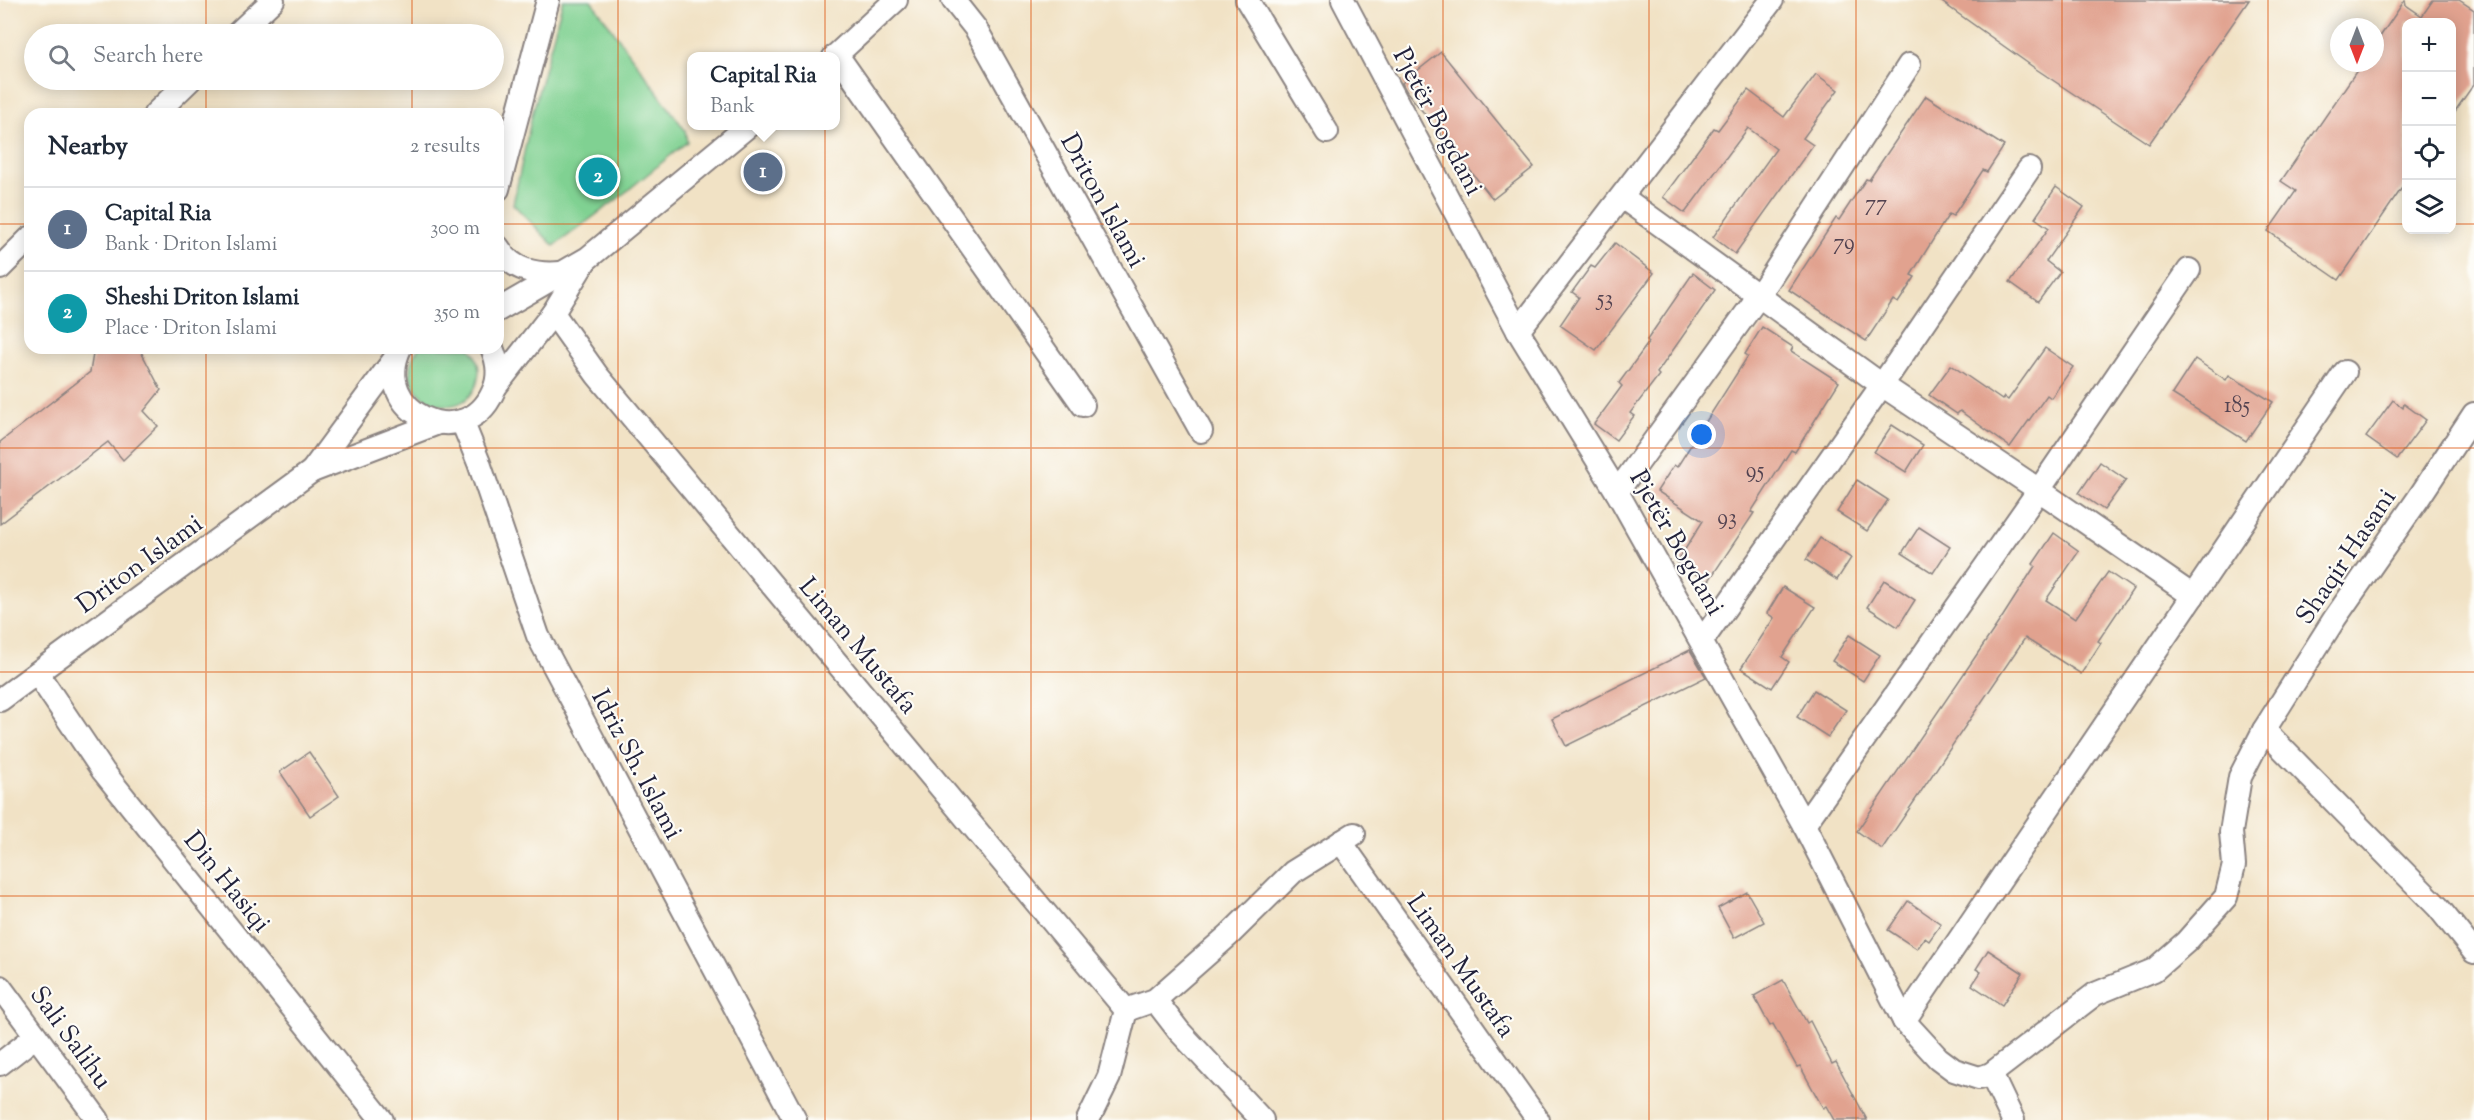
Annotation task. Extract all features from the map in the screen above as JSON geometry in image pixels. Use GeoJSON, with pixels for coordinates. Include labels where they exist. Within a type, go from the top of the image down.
{"type":"FeatureCollection","features":[{"type":"Feature","properties":{"kind":"street"},"geometry":{"type":"LineString","coordinates":[[248,24],[273,0]]}},
{"type":"Feature","properties":{"kind":"street"},"geometry":{"type":"LineString","coordinates":[[504,166],[548,0]]}},
{"type":"Feature","properties":{"kind":"street"},"geometry":{"type":"LineString","coordinates":[[839,52],[896,0]]}},
{"type":"Feature","properties":{"kind":"street","name":"Driton Islami"},"geometry":{"type":"LineString","coordinates":[[953,0],[976,29],[1201,431]]}},
{"type":"Feature","properties":{"kind":"street"},"geometry":{"type":"LineString","coordinates":[[1247,0],[1327,132]]}},
{"type":"Feature","properties":{"kind":"street","name":"Pjetër Bogdani"},"geometry":{"type":"LineString","coordinates":[[1343,0],[1518,331],[1617,492],[1702,641],[1803,825],[1904,1021],[1938,1058],[1954,1070],[1979,1078],[1991,1074]]}},
{"type":"Feature","properties":{"kind":"street"},"geometry":{"type":"LineString","coordinates":[[1518,331],[1772,0]]}},
{"type":"Feature","properties":{"kind":"street"},"geometry":{"type":"LineString","coordinates":[[840,63],[1083,405]]}},
{"type":"Feature","properties":{"kind":"street"},"geometry":{"type":"LineString","coordinates":[[1617,492],[1758,297],[1909,65]]}},
{"type":"Feature","properties":{"kind":"street"},"geometry":{"type":"LineString","coordinates":[[161,108],[180,90]]}},
{"type":"Feature","properties":{"kind":"street","name":"Driton Islami"},"geometry":{"type":"LineString","coordinates":[[504,306],[588,258],[743,130]]}},
{"type":"Feature","properties":{"kind":"street"},"geometry":{"type":"LineString","coordinates":[[1702,641],[1882,386],[2029,169]]}},
{"type":"Feature","properties":{"kind":"street"},"geometry":{"type":"LineString","coordinates":[[1623,196],[1882,386],[2039,489],[2193,596]]}},
{"type":"Feature","properties":{"kind":"street"},"geometry":{"type":"LineString","coordinates":[[0,268],[24,244]]}},
{"type":"Feature","properties":{"kind":"street"},"geometry":{"type":"LineString","coordinates":[[504,255],[524,271],[542,275],[563,272]]}},
{"type":"Feature","properties":{"kind":"street","name":"Driton Islami"},"geometry":{"type":"LineString","coordinates":[[0,700],[312,471],[438,423],[462,420],[480,411],[490,400],[496,386],[553,312],[588,258]]}},
{"type":"Feature","properties":{"kind":"street"},"geometry":{"type":"LineString","coordinates":[[1803,825],[2039,489],[2189,270]]}},
{"type":"Feature","properties":{"kind":"street","name":"Liman Mustafa"},"geometry":{"type":"LineString","coordinates":[[553,312],[597,375],[1126,1010],[1155,1000],[1229,934],[1293,872],[1348,838],[1538,1120]]}},
{"type":"Feature","properties":{"kind":"street","name":"Driton Islami"},"geometry":{"type":"LineString","coordinates":[[312,471],[397,354]]}},
{"type":"Feature","properties":{"kind":"street","name":"Driton Islami"},"geometry":{"type":"LineString","coordinates":[[398,354],[393,372],[402,400],[424,419],[438,423]]}},
{"type":"Feature","properties":{"kind":"street"},"geometry":{"type":"LineString","coordinates":[[494,354],[498,371],[496,386]]}},
{"type":"Feature","properties":{"kind":"street"},"geometry":{"type":"LineString","coordinates":[[1904,1021],[2345,372]]}},
{"type":"Feature","properties":{"kind":"street","name":"Shaqir Hasani"},"geometry":{"type":"LineString","coordinates":[[1991,1074],[2095,994],[2154,970],[2186,942],[2226,897],[2234,865],[2231,832],[2240,777],[2264,730],[2335,618],[2474,414]]}},
{"type":"Feature","properties":{"kind":"street","name":"Idriz Sh. Islami"},"geometry":{"type":"LineString","coordinates":[[462,420],[538,636],[795,1120]]}},
{"type":"Feature","properties":{"kind":"street","name":"Din Hasiqi"},"geometry":{"type":"LineString","coordinates":[[37,673],[103,771],[382,1120]]}},
{"type":"Feature","properties":{"kind":"street"},"geometry":{"type":"LineString","coordinates":[[2264,730],[2438,908],[2474,952]]}},
{"type":"Feature","properties":{"kind":"street","name":"Sali Salihu"},"geometry":{"type":"LineString","coordinates":[[0,987],[98,1120]]}},
{"type":"Feature","properties":{"kind":"street"},"geometry":{"type":"LineString","coordinates":[[1155,1000],[1179,1031],[1262,1120]]}},
{"type":"Feature","properties":{"kind":"street"},"geometry":{"type":"LineString","coordinates":[[1088,1120],[1109,1077],[1126,1010]]}},
{"type":"Feature","properties":{"kind":"street"},"geometry":{"type":"LineString","coordinates":[[0,1064],[36,1036]]}},
{"type":"Feature","properties":{"kind":"street"},"geometry":{"type":"LineString","coordinates":[[1991,1074],[2013,1120]]}},
{"type":"Feature","properties":{"kind":"green space"},"geometry":{"type":"Polygon","coordinates":[[[563,0],[591,0],[685,130],[687,142],[616,200],[554,246],[513,204],[532,115],[563,0]]]}},
{"type":"Feature","properties":{"kind":"green space"},"geometry":{"type":"Polygon","coordinates":[[[416,354],[474,354],[479,369],[477,383],[468,397],[456,404],[442,405],[428,400],[417,391],[411,379],[411,364],[416,354]]]}},
{"type":"Feature","properties":{"kind":"building"},"geometry":{"type":"Polygon","coordinates":[[[1939,0],[2249,0],[2149,144],[2036,69],[1939,0]]]}},
{"type":"Feature","properties":{"kind":"building"},"geometry":{"type":"Polygon","coordinates":[[[2405,0],[2406,5],[2422,16],[2433,0],[2459,0],[2474,10],[2474,84],[2456,110],[2456,18],[2402,18],[2402,188],[2339,280],[2268,231],[2296,191],[2281,181],[2356,72],[2384,72],[2384,31],[2405,0]]]}},
{"type":"Feature","properties":{"kind":"building"},"geometry":{"type":"Polygon","coordinates":[[[1441,52],[1534,167],[1493,199],[1402,83],[1441,52]]]}},
{"type":"Feature","properties":{"kind":"building"},"geometry":{"type":"Polygon","coordinates":[[[1816,74],[1838,90],[1803,138],[1813,145],[1735,254],[1713,237],[1776,149],[1748,128],[1685,213],[1663,197],[1714,128],[1718,130],[1748,90],[1784,117],[1816,74]]]}},
{"type":"Feature","properties":{"kind":"building"},"geometry":{"type":"Polygon","coordinates":[[[1926,96],[2004,146],[1987,172],[1983,170],[1953,216],[1949,214],[1911,275],[1915,277],[1898,303],[1893,300],[1866,341],[1789,290],[1836,218],[1839,220],[1866,179],[1869,180],[1926,96]]]}},
{"type":"Feature","properties":{"kind":"building"},"geometry":{"type":"Polygon","coordinates":[[[2056,187],[2084,207],[2046,261],[2060,272],[2038,302],[2010,282],[2049,228],[2035,218],[2056,187]]]}},
{"type":"Feature","properties":{"kind":"building"},"geometry":{"type":"Polygon","coordinates":[[[1615,243],[1654,273],[1596,350],[1560,325],[1579,297],[1572,292],[1591,266],[1595,268],[1615,243]]]}},
{"type":"Feature","properties":{"kind":"building"},"geometry":{"type":"Polygon","coordinates":[[[1693,273],[1715,290],[1657,373],[1659,375],[1630,413],[1634,416],[1616,440],[1594,424],[1622,386],[1619,383],[1649,342],[1647,340],[1693,273]]]}},
{"type":"Feature","properties":{"kind":"building"},"geometry":{"type":"Polygon","coordinates":[[[1762,327],[1793,347],[1791,351],[1839,382],[1795,452],[1791,450],[1751,512],[1754,513],[1708,582],[1677,562],[1703,521],[1657,491],[1674,465],[1677,467],[1748,356],[1745,354],[1762,327]]]}},
{"type":"Feature","properties":{"kind":"building"},"geometry":{"type":"Polygon","coordinates":[[[2045,348],[2073,367],[2051,398],[2047,395],[2010,447],[1960,411],[1957,414],[1929,395],[1951,365],[2002,400],[2004,397],[2008,400],[2045,348]]]}},
{"type":"Feature","properties":{"kind":"building"},"geometry":{"type":"Polygon","coordinates":[[[93,354],[142,354],[161,390],[144,411],[158,426],[123,460],[108,442],[0,524],[0,442],[90,372],[93,354]]]}},
{"type":"Feature","properties":{"kind":"building"},"geometry":{"type":"Polygon","coordinates":[[[2195,359],[2226,380],[2229,375],[2273,402],[2246,441],[2172,394],[2195,359]]]}},
{"type":"Feature","properties":{"kind":"building"},"geometry":{"type":"Polygon","coordinates":[[[2393,400],[2403,408],[2404,404],[2426,420],[2397,459],[2366,437],[2393,400]]]}},
{"type":"Feature","properties":{"kind":"building"},"geometry":{"type":"Polygon","coordinates":[[[1892,425],[1923,445],[1906,472],[1874,452],[1892,425]]]}},
{"type":"Feature","properties":{"kind":"building"},"geometry":{"type":"Polygon","coordinates":[[[2100,462],[2126,480],[2104,510],[2079,493],[2100,462]]]}},
{"type":"Feature","properties":{"kind":"building"},"geometry":{"type":"Polygon","coordinates":[[[1857,480],[1888,500],[1867,531],[1837,512],[1857,480]]]}},
{"type":"Feature","properties":{"kind":"building"},"geometry":{"type":"Polygon","coordinates":[[[1919,527],[1950,547],[1933,573],[1902,553],[1919,527]]]}},
{"type":"Feature","properties":{"kind":"building"},"geometry":{"type":"Polygon","coordinates":[[[2054,533],[2079,551],[2046,600],[2075,619],[2108,572],[2133,589],[2098,641],[2101,643],[2081,674],[2025,638],[1882,849],[1857,831],[2003,616],[2054,533]]]}},
{"type":"Feature","properties":{"kind":"building"},"geometry":{"type":"Polygon","coordinates":[[[1820,538],[1851,558],[1837,580],[1806,560],[1820,538]]]}},
{"type":"Feature","properties":{"kind":"building"},"geometry":{"type":"Polygon","coordinates":[[[1884,580],[1915,600],[1898,627],[1867,607],[1884,580]]]}},
{"type":"Feature","properties":{"kind":"building"},"geometry":{"type":"Polygon","coordinates":[[[1783,587],[1815,607],[1782,657],[1789,662],[1772,688],[1741,668],[1774,618],[1767,613],[1783,587]]]}},
{"type":"Feature","properties":{"kind":"building"},"geometry":{"type":"Polygon","coordinates":[[[1849,635],[1880,655],[1863,681],[1832,661],[1849,635]]]}},
{"type":"Feature","properties":{"kind":"building"},"geometry":{"type":"Polygon","coordinates":[[[1690,650],[1706,677],[1566,746],[1552,719],[1690,650]]]}},
{"type":"Feature","properties":{"kind":"building"},"geometry":{"type":"Polygon","coordinates":[[[1814,690],[1846,710],[1828,737],[1797,717],[1814,690]]]}},
{"type":"Feature","properties":{"kind":"building"},"geometry":{"type":"Polygon","coordinates":[[[309,752],[339,796],[310,816],[280,772],[309,752]]]}},
{"type":"Feature","properties":{"kind":"building"},"geometry":{"type":"Polygon","coordinates":[[[1747,892],[1764,922],[1734,938],[1718,908],[1747,892]]]}},
{"type":"Feature","properties":{"kind":"building"},"geometry":{"type":"Polygon","coordinates":[[[1908,901],[1941,924],[1929,941],[1925,938],[1917,949],[1888,930],[1908,901]]]}},
{"type":"Feature","properties":{"kind":"building"},"geometry":{"type":"Polygon","coordinates":[[[1988,950],[2023,973],[2002,1005],[1972,985],[1981,972],[1976,969],[1988,950]]]}},
{"type":"Feature","properties":{"kind":"building"},"geometry":{"type":"Polygon","coordinates":[[[1783,980],[1807,1023],[1810,1021],[1832,1064],[1836,1062],[1867,1120],[1834,1120],[1826,1106],[1823,1108],[1773,1024],[1770,1026],[1754,996],[1783,980]]]}},
{"type":"Feature","properties":{"kind":"place","name":"Capital Ria"},"geometry":{"type":"Point","coordinates":[763,172]}},
{"type":"Feature","properties":{"kind":"place","name":"Sheshi Driton Islami"},"geometry":{"type":"Point","coordinates":[598,177]}}]}
